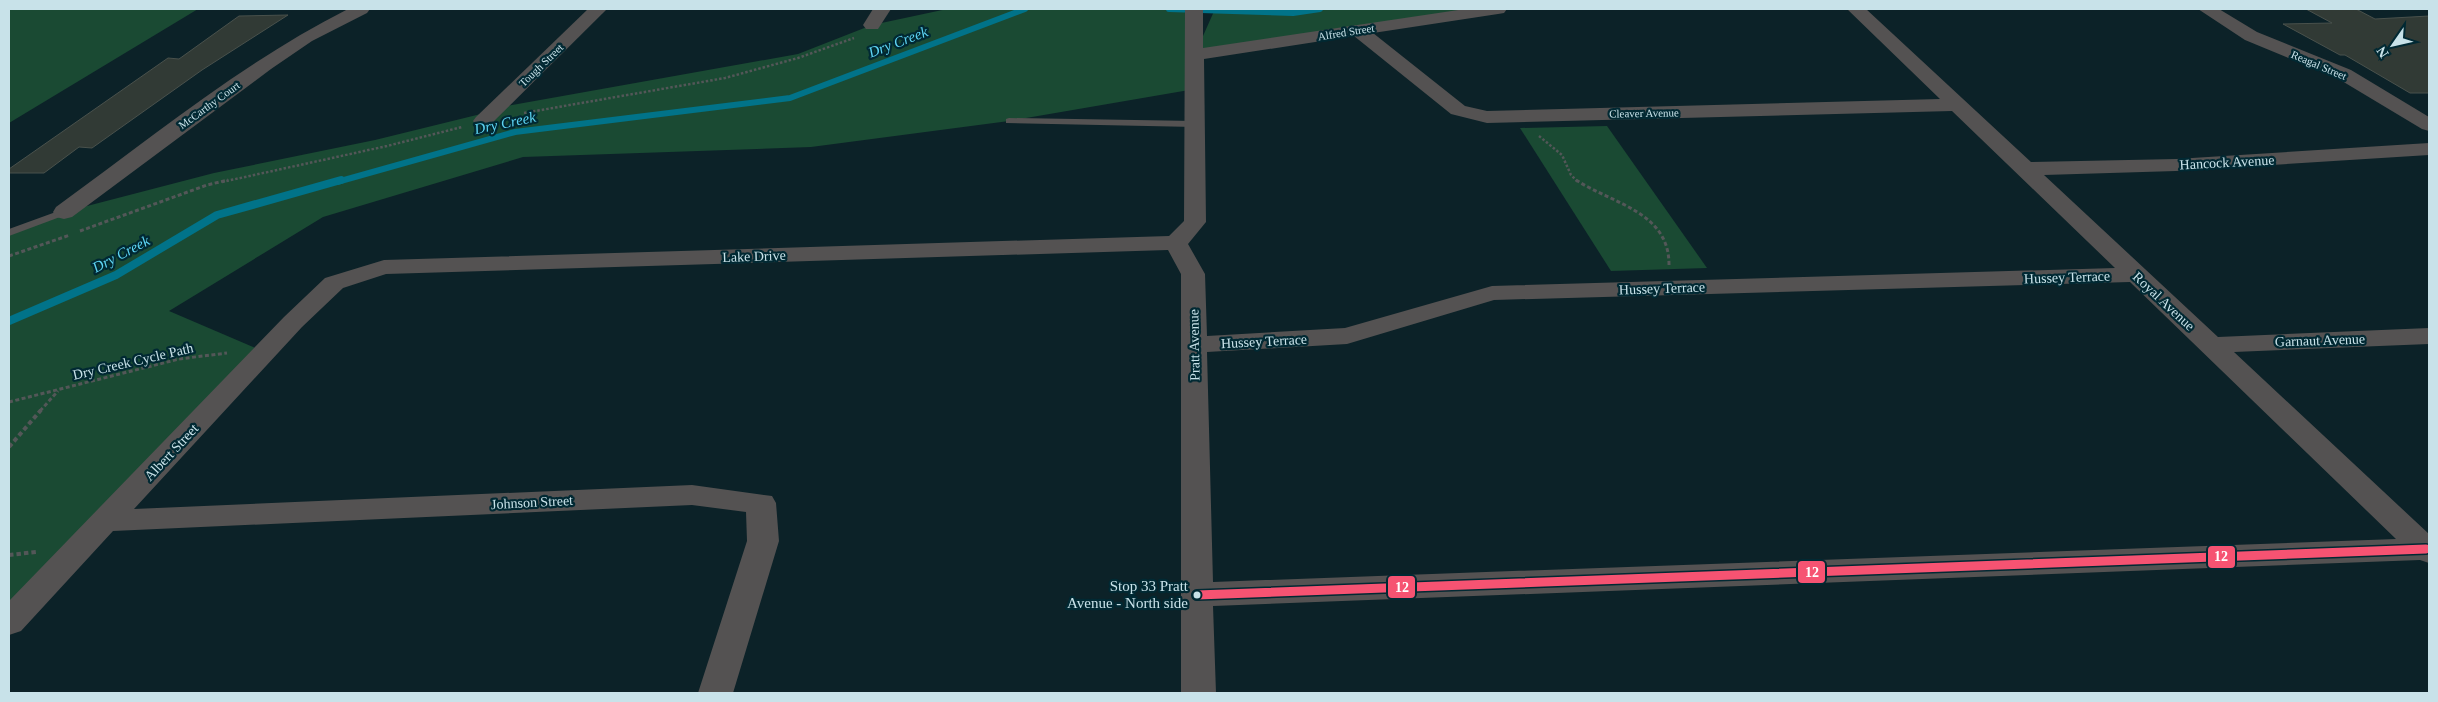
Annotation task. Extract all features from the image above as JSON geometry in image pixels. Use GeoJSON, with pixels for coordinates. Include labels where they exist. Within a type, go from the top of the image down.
{"type":"FeatureCollection","features":[{"type":"Feature","properties":{"kind":"street","name":"McCarthy Court"},"geometry":{"type":"LineString","coordinates":[[64,212],[264,65],[306,37],[361,9]]}},
{"type":"Feature","properties":{"kind":"street","name":"Tough Street"},"geometry":{"type":"LineString","coordinates":[[483,121],[598,9]]}},
{"type":"Feature","properties":{"kind":"street"},"geometry":{"type":"LineString","coordinates":[[872,24],[882,9]]}},
{"type":"Feature","properties":{"kind":"street","name":"Alfred Street"},"geometry":{"type":"LineString","coordinates":[[1194,55],[1498,9]]}},
{"type":"Feature","properties":{"kind":"street","name":"Royal Avenue"},"geometry":{"type":"LineString","coordinates":[[1856,9],[2428,551]]}},
{"type":"Feature","properties":{"kind":"street","name":"Reagal Street"},"geometry":{"type":"LineString","coordinates":[[2207,9],[2251,36],[2344,74],[2429,126]]}},
{"type":"Feature","properties":{"kind":"street"},"geometry":{"type":"LineString","coordinates":[[1176,244],[1195,222],[1194,16]]}},
{"type":"Feature","properties":{"kind":"street","name":"Cleaver Avenue"},"geometry":{"type":"LineString","coordinates":[[1358,30],[1458,110],[1487,117],[1958,105]]}},
{"type":"Feature","properties":{"kind":"street","name":"Hancock Avenue"},"geometry":{"type":"LineString","coordinates":[[2025,169],[2176,165],[2429,149]]}},
{"type":"Feature","properties":{"kind":"street","name":"Lake Drive"},"geometry":{"type":"LineString","coordinates":[[334,283],[384,267],[1176,244]]}},
{"type":"Feature","properties":{"kind":"street","name":"Pratt Avenue"},"geometry":{"type":"LineString","coordinates":[[1176,244],[1193,274],[1198,693]]}},
{"type":"Feature","properties":{"kind":"street","name":"Hussey Terrace"},"geometry":{"type":"LineString","coordinates":[[1194,344],[1347,336],[1492,293],[2137,275]]}},
{"type":"Feature","properties":{"kind":"street","name":"Albert Street"},"geometry":{"type":"LineString","coordinates":[[9,622],[265,352],[334,283]]}},
{"type":"Feature","properties":{"kind":"street","name":"Garnaut Avenue"},"geometry":{"type":"LineString","coordinates":[[2211,345],[2429,336]]}},
{"type":"Feature","properties":{"kind":"street","name":"Johnson Street"},"geometry":{"type":"LineString","coordinates":[[106,521],[692,495],[761,503],[763,542],[716,693]]}},
{"type":"Feature","properties":{"kind":"street"},"geometry":{"type":"LineString","coordinates":[[1197,595],[2428,551]]}},
{"type":"Feature","properties":{"kind":"lane"},"geometry":{"type":"LineString","coordinates":[[1010,120],[1195,124]]}},
{"type":"Feature","properties":{"kind":"lane"},"geometry":{"type":"LineString","coordinates":[[9,233],[64,212]]}},
{"type":"Feature","properties":{"kind":"path"},"geometry":{"type":"LineString","coordinates":[[9,256],[207,185],[387,146],[483,121],[725,78],[798,58],[856,37],[872,24]]}},
{"type":"Feature","properties":{"kind":"path"},"geometry":{"type":"LineString","coordinates":[[1526,116],[1542,141],[1562,156],[1568,172],[1578,182],[1641,214],[1661,232],[1668,246],[1668,273],[1676,288]]}},
{"type":"Feature","properties":{"kind":"path","name":"Dry Creek Cycle Path"},"geometry":{"type":"LineString","coordinates":[[9,402],[178,359],[219,354],[265,352]]}},
{"type":"Feature","properties":{"kind":"path"},"geometry":{"type":"LineString","coordinates":[[9,447],[59,390]]}},
{"type":"Feature","properties":{"kind":"path"},"geometry":{"type":"LineString","coordinates":[[9,555],[41,551]]}},
{"type":"Feature","properties":{"kind":"green space"},"geometry":{"type":"Polygon","coordinates":[[[9,9],[198,9],[9,123],[9,9]]]}},
{"type":"Feature","properties":{"kind":"green space"},"geometry":{"type":"Polygon","coordinates":[[[947,9],[1194,9],[1195,54],[1215,9],[1461,9],[1464,14],[1195,55],[1195,89],[1009,121],[811,147],[523,157],[323,217],[169,311],[265,352],[9,620],[9,233],[64,212],[214,173],[375,140],[493,111],[496,108],[798,54],[872,25],[947,9]]]}},
{"type":"Feature","properties":{"kind":"green space"},"geometry":{"type":"Polygon","coordinates":[[[1607,126],[1707,268],[1611,271],[1520,128],[1607,126]]]}},
{"type":"Feature","properties":{"kind":"building"},"geometry":{"type":"Polygon","coordinates":[[[2306,9],[2356,9],[2375,19],[2429,16],[2429,93],[2410,93],[2345,55],[2340,55],[2283,24],[2332,23],[2306,9]]]}},
{"type":"Feature","properties":{"kind":"building"},"geometry":{"type":"Polygon","coordinates":[[[288,15],[202,70],[92,148],[79,147],[44,173],[9,173],[9,169],[168,58],[179,59],[239,16],[288,15]]]}},
{"type":"Feature","properties":{"kind":"waterway","name":"Dry Creek"},"geometry":{"type":"LineString","coordinates":[[337,182],[515,132],[790,98],[1025,9]]}},
{"type":"Feature","properties":{"kind":"waterway","name":"Dry Creek"},"geometry":{"type":"LineString","coordinates":[[1169,9],[1293,13],[1320,9]]}},
{"type":"Feature","properties":{"kind":"waterway","name":"Dry Creek"},"geometry":{"type":"LineString","coordinates":[[9,321],[116,275],[217,215],[341,180]]}},
{"type":"Feature","properties":{"kind":"transit line","name":"12"},"geometry":{"type":"LineString","coordinates":[[1197,595],[2426,549]]}},
{"type":"Feature","properties":{"kind":"place","name":"Stop 33 Pratt Avenue - North side"},"geometry":{"type":"Point","coordinates":[1197,595]}}]}
